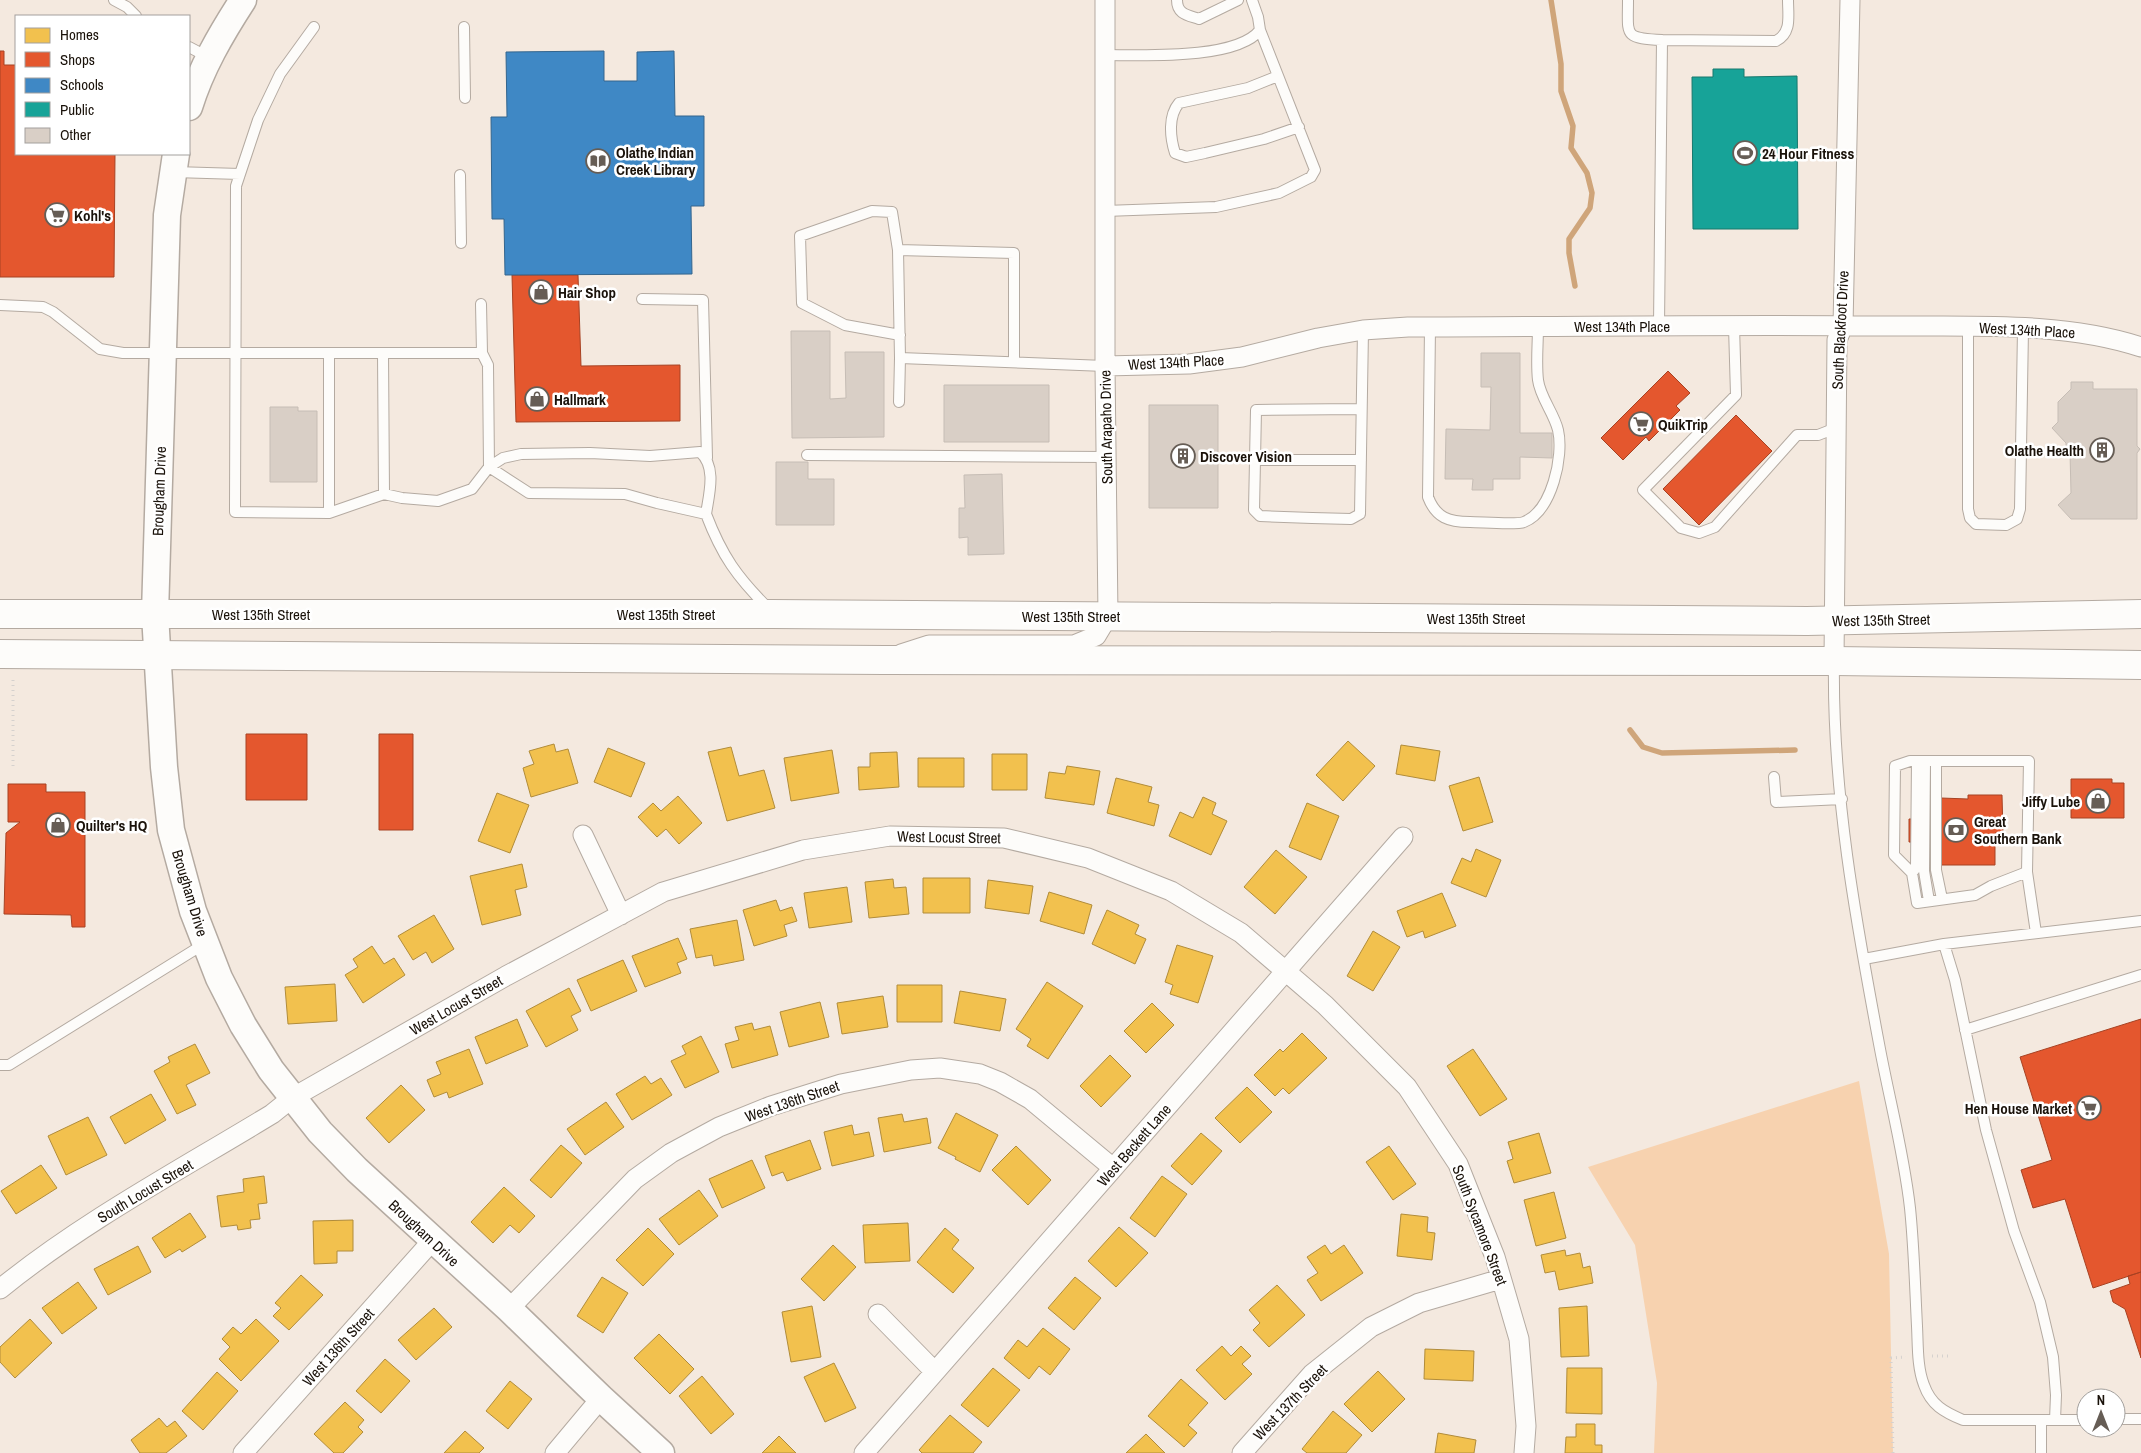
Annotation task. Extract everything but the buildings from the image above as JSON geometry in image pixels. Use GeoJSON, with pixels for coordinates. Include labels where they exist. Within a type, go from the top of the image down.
{"type":"FeatureCollection","features":[{"type":"Feature","properties":{"kind":"main road","name":"West 135th Street"},"geometry":{"type":"LineString","coordinates":[[0,614],[774,614],[1834,621],[2141,614]]}},
{"type":"Feature","properties":{"kind":"main road"},"geometry":{"type":"LineString","coordinates":[[0,654],[886,660],[1834,661],[2141,665]]}},
{"type":"Feature","properties":{"kind":"street"},"geometry":{"type":"LineString","coordinates":[[190,102],[199,52],[222,33],[244,0]]}},
{"type":"Feature","properties":{"kind":"street","name":"South Arapaho Drive"},"geometry":{"type":"LineString","coordinates":[[1105,0],[1105,366],[1108,616]]}},
{"type":"Feature","properties":{"kind":"street","name":"South Blackfoot Drive"},"geometry":{"type":"LineString","coordinates":[[1834,661],[1837,340],[1843,326],[1850,0]]}},
{"type":"Feature","properties":{"kind":"street","name":"Brougham Drive"},"geometry":{"type":"LineString","coordinates":[[174,163],[167,215],[155,614],[164,767],[171,830],[193,911],[219,978],[243,1025],[271,1070],[326,1138],[432,1240],[509,1309],[661,1453]]}},
{"type":"Feature","properties":{"kind":"street","name":"West 134th Place"},"geometry":{"type":"LineString","coordinates":[[1105,366],[1189,364],[1242,357],[1318,338],[1363,330],[1430,327],[1968,327],[2069,330],[2095,334],[2141,347]]}},
{"type":"Feature","properties":{"kind":"street"},"geometry":{"type":"LineString","coordinates":[[886,660],[929,645],[1074,645],[1096,636],[1108,616]]}},
{"type":"Feature","properties":{"kind":"street"},"geometry":{"type":"LineString","coordinates":[[583,835],[621,915]]}},
{"type":"Feature","properties":{"kind":"street","name":"West Locust Street"},"geometry":{"type":"LineString","coordinates":[[292,1098],[506,976],[663,892],[803,850],[890,836],[1004,838],[1088,858],[1171,891],[1241,933],[1286,971]]}},
{"type":"Feature","properties":{"kind":"street","name":"West Beckett Lane"},"geometry":{"type":"LineString","coordinates":[[864,1453],[1403,837]]}},
{"type":"Feature","properties":{"kind":"street","name":"South Sycamore Street"},"geometry":{"type":"LineString","coordinates":[[1286,971],[1325,1005],[1407,1087],[1458,1164],[1495,1256],[1519,1339],[1526,1426],[1524,1453]]}},
{"type":"Feature","properties":{"kind":"street","name":"West 136th Street"},"geometry":{"type":"LineString","coordinates":[[509,1309],[636,1179],[671,1153],[718,1128],[762,1109],[850,1082],[910,1070],[940,1068],[980,1074],[1000,1082],[1030,1099],[1086,1148],[1113,1168]]}},
{"type":"Feature","properties":{"kind":"street","name":"South Locust Street"},"geometry":{"type":"LineString","coordinates":[[0,1289],[37,1259],[89,1225],[272,1114],[292,1098]]}},
{"type":"Feature","properties":{"kind":"street","name":"West 136th Street"},"geometry":{"type":"LineString","coordinates":[[243,1453],[432,1240]]}},
{"type":"Feature","properties":{"kind":"street","name":"West 137th Street"},"geometry":{"type":"LineString","coordinates":[[1242,1453],[1312,1374],[1371,1327],[1419,1303],[1501,1279]]}},
{"type":"Feature","properties":{"kind":"street"},"geometry":{"type":"LineString","coordinates":[[878,1314],[935,1372]]}},
{"type":"Feature","properties":{"kind":"street"},"geometry":{"type":"LineString","coordinates":[[555,1453],[601,1398]]}},
{"type":"Feature","properties":{"kind":"lane"},"geometry":{"type":"LineString","coordinates":[[114,0],[127,7],[135,15]]}},
{"type":"Feature","properties":{"kind":"lane"},"geometry":{"type":"LineString","coordinates":[[1177,0],[1177,7],[1181,13],[1199,19],[1238,0]]}},
{"type":"Feature","properties":{"kind":"lane"},"geometry":{"type":"LineString","coordinates":[[1105,211],[1216,207],[1279,192],[1311,177],[1315,170],[1260,30],[1252,0]]}},
{"type":"Feature","properties":{"kind":"lane"},"geometry":{"type":"LineString","coordinates":[[1628,0],[1628,29],[1637,39],[1776,41],[1783,38],[1788,28],[1788,0]]}},
{"type":"Feature","properties":{"kind":"lane"},"geometry":{"type":"LineString","coordinates":[[314,27],[280,74],[258,120],[236,186],[235,512],[329,513],[384,494],[402,498],[438,500],[472,489],[489,467],[503,458],[521,454],[590,453],[650,456],[700,452],[707,458]]}},
{"type":"Feature","properties":{"kind":"lane"},"geometry":{"type":"LineString","coordinates":[[464,27],[465,98]]}},
{"type":"Feature","properties":{"kind":"lane"},"geometry":{"type":"LineString","coordinates":[[1105,55],[1185,55],[1226,48],[1254,38],[1260,30]]}},
{"type":"Feature","properties":{"kind":"lane"},"geometry":{"type":"LineString","coordinates":[[1659,326],[1662,40]]}},
{"type":"Feature","properties":{"kind":"lane"},"geometry":{"type":"LineString","coordinates":[[1278,76],[1248,88],[1179,103],[1173,110],[1171,129],[1175,153],[1186,157],[1264,139],[1299,127]]}},
{"type":"Feature","properties":{"kind":"lane"},"geometry":{"type":"LineString","coordinates":[[174,163],[240,174]]}},
{"type":"Feature","properties":{"kind":"lane"},"geometry":{"type":"LineString","coordinates":[[460,175],[461,243]]}},
{"type":"Feature","properties":{"kind":"lane"},"geometry":{"type":"LineString","coordinates":[[899,402],[900,335],[898,250],[892,212],[872,211],[800,236],[802,303],[845,326],[900,335]]}},
{"type":"Feature","properties":{"kind":"lane"},"geometry":{"type":"LineString","coordinates":[[898,250],[1014,253],[1014,361]]}},
{"type":"Feature","properties":{"kind":"lane"},"geometry":{"type":"LineString","coordinates":[[642,299],[703,300],[707,458],[711,481],[706,514],[717,542],[731,567],[744,584],[774,614]]}},
{"type":"Feature","properties":{"kind":"lane"},"geometry":{"type":"LineString","coordinates":[[482,304],[482,353],[488,365],[489,467]]}},
{"type":"Feature","properties":{"kind":"lane"},"geometry":{"type":"LineString","coordinates":[[0,305],[43,307],[53,312],[100,349],[123,353],[482,353]]}},
{"type":"Feature","properties":{"kind":"lane"},"geometry":{"type":"LineString","coordinates":[[1430,327],[1428,497],[1432,508],[1446,519],[1458,522],[1524,522],[1541,509],[1554,482],[1560,456],[1558,430],[1538,381],[1538,326]]}},
{"type":"Feature","properties":{"kind":"lane"},"geometry":{"type":"LineString","coordinates":[[1734,326],[1736,395],[1643,490],[1674,522],[1681,528],[1699,534],[1715,527],[1797,435],[1818,435],[1836,428]]}},
{"type":"Feature","properties":{"kind":"lane"},"geometry":{"type":"LineString","coordinates":[[1968,327],[1968,509],[1970,518],[1976,524],[2006,525],[2017,519],[2020,509],[2022,329]]}},
{"type":"Feature","properties":{"kind":"lane"},"geometry":{"type":"LineString","coordinates":[[1361,410],[1256,410],[1254,510],[1260,516],[1351,519],[1360,514],[1363,330]]}},
{"type":"Feature","properties":{"kind":"lane"},"geometry":{"type":"LineString","coordinates":[[329,353],[329,513]]}},
{"type":"Feature","properties":{"kind":"lane"},"geometry":{"type":"LineString","coordinates":[[383,353],[384,494]]}},
{"type":"Feature","properties":{"kind":"lane"},"geometry":{"type":"LineString","coordinates":[[900,358],[1105,366]]}},
{"type":"Feature","properties":{"kind":"lane"},"geometry":{"type":"LineString","coordinates":[[807,455],[1106,457]]}},
{"type":"Feature","properties":{"kind":"lane"},"geometry":{"type":"LineString","coordinates":[[1255,460],[1361,460]]}},
{"type":"Feature","properties":{"kind":"lane"},"geometry":{"type":"LineString","coordinates":[[489,467],[529,492],[625,494],[657,504],[706,514]]}},
{"type":"Feature","properties":{"kind":"lane"},"geometry":{"type":"LineString","coordinates":[[1834,661],[1834,692],[1842,799],[1851,882],[1864,959],[1901,1147],[1910,1208],[1919,1356],[1923,1384],[1932,1402],[1946,1413],[1963,1420],[2076,1420]]}},
{"type":"Feature","properties":{"kind":"lane"},"geometry":{"type":"LineString","coordinates":[[1912,873],[1916,868],[1917,761]]}},
{"type":"Feature","properties":{"kind":"lane"},"geometry":{"type":"LineString","coordinates":[[1917,761],[1924,871],[1929,901]]}},
{"type":"Feature","properties":{"kind":"lane"},"geometry":{"type":"LineString","coordinates":[[2027,872],[1991,886],[1975,895],[1918,903],[1912,873],[1894,855],[1896,766],[1917,761],[2029,761],[2027,872],[2036,932]]}},
{"type":"Feature","properties":{"kind":"lane"},"geometry":{"type":"LineString","coordinates":[[1936,761],[1936,870],[1942,899]]}},
{"type":"Feature","properties":{"kind":"lane"},"geometry":{"type":"LineString","coordinates":[[1774,777],[1776,802],[1842,799]]}},
{"type":"Feature","properties":{"kind":"lane"},"geometry":{"type":"LineString","coordinates":[[1864,959],[1944,944],[2141,921]]}},
{"type":"Feature","properties":{"kind":"lane"},"geometry":{"type":"LineString","coordinates":[[0,1065],[9,1065],[206,943]]}},
{"type":"Feature","properties":{"kind":"lane"},"geometry":{"type":"LineString","coordinates":[[1944,944],[1955,980],[1986,1130],[2014,1231],[2042,1311],[2053,1357],[2056,1395],[2055,1420]]}},
{"type":"Feature","properties":{"kind":"lane"},"geometry":{"type":"LineString","coordinates":[[1965,1030],[2141,975]]}},
{"type":"Feature","properties":{"kind":"lane"},"geometry":{"type":"LineString","coordinates":[[2126,1420],[2141,1419]]}},
{"type":"Feature","properties":{"kind":"lane"},"geometry":{"type":"LineString","coordinates":[[2041,1420],[2041,1453]]}},
{"type":"Feature","properties":{"kind":"path"},"geometry":{"type":"LineString","coordinates":[[13,766],[14,678]]}},
{"type":"Feature","properties":{"kind":"path"},"geometry":{"type":"LineString","coordinates":[[1891,1358],[1893,1453]]}},
{"type":"Feature","properties":{"kind":"shaded area"},"geometry":{"type":"Polygon","coordinates":[[[1859,1081],[1889,1254],[1893,1453],[1654,1453],[1657,1383],[1635,1245],[1588,1167],[1859,1081]]]}},
{"type":"Feature","properties":{"kind":"waterway"},"geometry":{"type":"LineString","coordinates":[[1551,0],[1561,64],[1561,91],[1573,126],[1571,148],[1587,173],[1592,193],[1590,208],[1569,239],[1569,253],[1575,286]]}},
{"type":"Feature","properties":{"kind":"waterway"},"geometry":{"type":"LineString","coordinates":[[1630,730],[1643,747],[1662,753],[1795,750]]}},
{"type":"Feature","properties":{"kind":"place","name":"24 Hour Fitness"},"geometry":{"type":"Point","coordinates":[1745,153]}},
{"type":"Feature","properties":{"kind":"place","name":"Olathe Indian Creek Library"},"geometry":{"type":"Point","coordinates":[598,161]}},
{"type":"Feature","properties":{"kind":"place","name":"Kohl's"},"geometry":{"type":"Point","coordinates":[57,215]}},
{"type":"Feature","properties":{"kind":"place","name":"Hair Shop"},"geometry":{"type":"Point","coordinates":[541,292]}},
{"type":"Feature","properties":{"kind":"place","name":"Hallmark"},"geometry":{"type":"Point","coordinates":[537,399]}},
{"type":"Feature","properties":{"kind":"place","name":"QuikTrip"},"geometry":{"type":"Point","coordinates":[1641,424]}},
{"type":"Feature","properties":{"kind":"place","name":"Olathe Health"},"geometry":{"type":"Point","coordinates":[2102,450]}},
{"type":"Feature","properties":{"kind":"place","name":"Discover Vision"},"geometry":{"type":"Point","coordinates":[1183,456]}},
{"type":"Feature","properties":{"kind":"place","name":"Jiffy Lube"},"geometry":{"type":"Point","coordinates":[2098,801]}},
{"type":"Feature","properties":{"kind":"place","name":"Quilter's HQ"},"geometry":{"type":"Point","coordinates":[58,825]}},
{"type":"Feature","properties":{"kind":"place","name":"Great Southern Bank"},"geometry":{"type":"Point","coordinates":[1956,830]}},
{"type":"Feature","properties":{"kind":"place","name":"Hen House Market"},"geometry":{"type":"Point","coordinates":[2089,1108]}}]}
